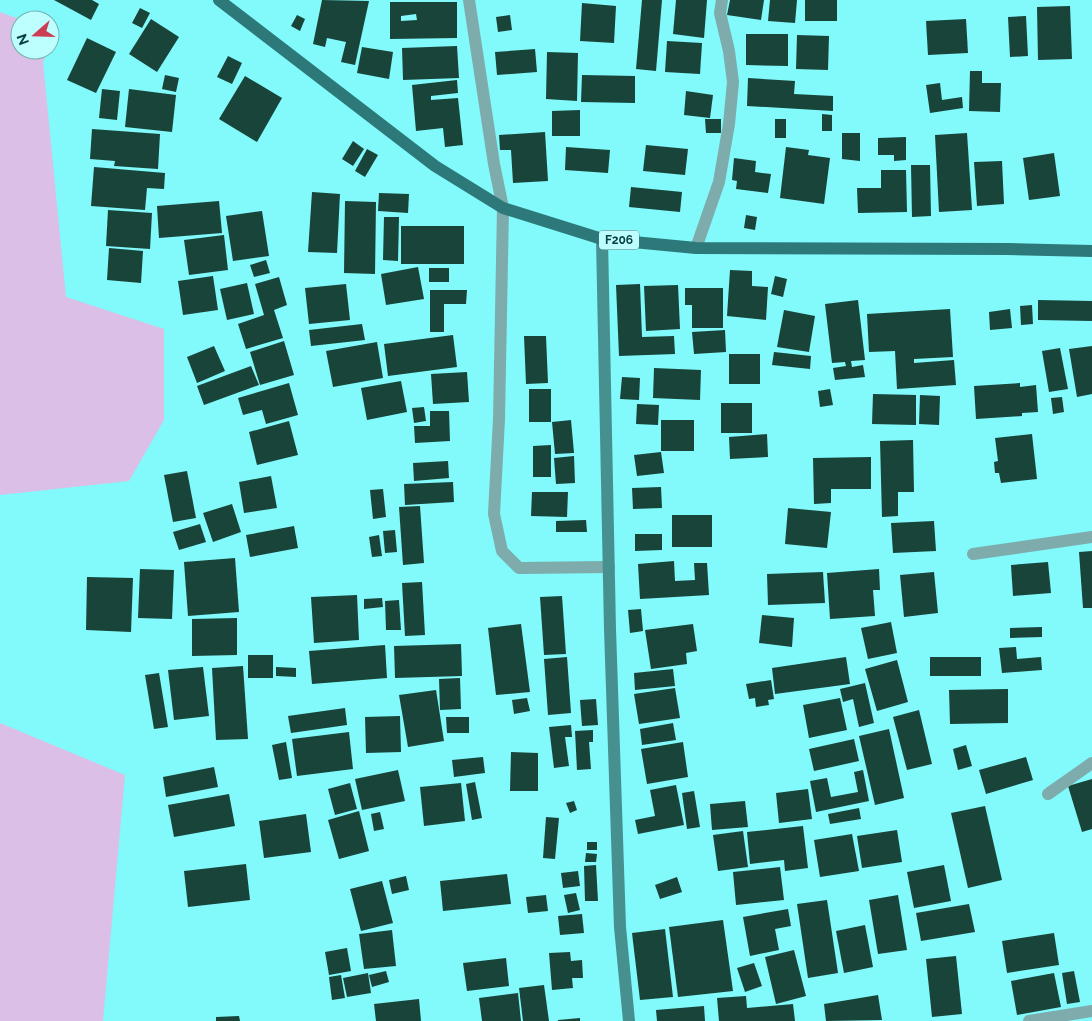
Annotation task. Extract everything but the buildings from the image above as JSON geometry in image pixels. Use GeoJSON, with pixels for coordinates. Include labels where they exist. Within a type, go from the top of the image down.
{"type":"FeatureCollection","features":[{"type":"Feature","properties":{"kind":"main road","name":"F206"},"geometry":{"type":"LineString","coordinates":[[220,0],[435,166],[503,208],[602,239],[696,248],[1092,251]]}},
{"type":"Feature","properties":{"kind":"main road"},"geometry":{"type":"LineString","coordinates":[[602,239],[620,927],[628,1021]]}},
{"type":"Feature","properties":{"kind":"street"},"geometry":{"type":"LineString","coordinates":[[469,0],[494,164],[503,208],[499,419],[494,514],[502,552],[519,568],[610,567]]}},
{"type":"Feature","properties":{"kind":"street"},"geometry":{"type":"LineString","coordinates":[[696,248],[719,182],[730,124],[733,82],[730,51],[720,13],[722,0]]}},
{"type":"Feature","properties":{"kind":"street"},"geometry":{"type":"LineString","coordinates":[[973,554],[1092,537]]}},
{"type":"Feature","properties":{"kind":"street"},"geometry":{"type":"LineString","coordinates":[[1048,794],[1092,763]]}},
{"type":"Feature","properties":{"kind":"street"},"geometry":{"type":"LineString","coordinates":[[1029,1021],[1092,1011]]}},
{"type":"Feature","properties":{"kind":"shaded area"},"geometry":{"type":"Polygon","coordinates":[[[0,12],[10,16],[10,60],[44,60],[66,297],[164,329],[164,420],[129,481],[0,495],[0,12]]]}},
{"type":"Feature","properties":{"kind":"shaded area"},"geometry":{"type":"Polygon","coordinates":[[[0,723],[125,775],[103,1021],[0,1021],[0,723]]]}}]}
